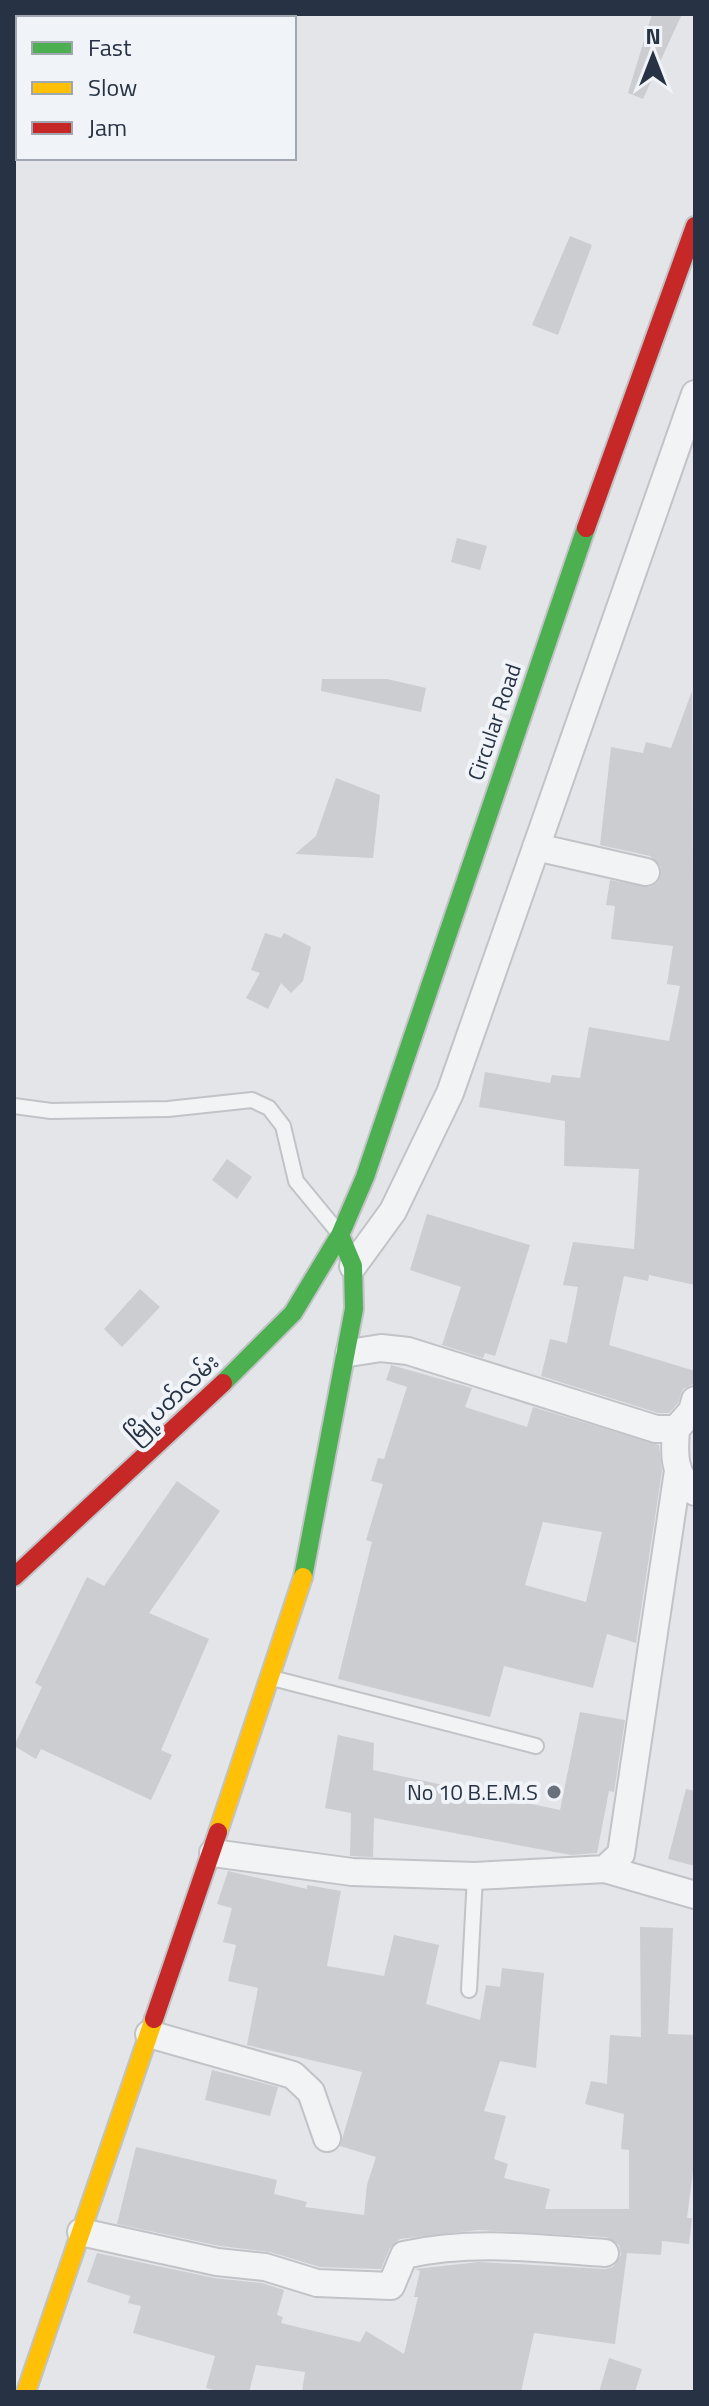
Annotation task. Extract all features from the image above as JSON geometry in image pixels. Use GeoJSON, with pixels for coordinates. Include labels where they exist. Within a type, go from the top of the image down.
{"type":"FeatureCollection","features":[{"type":"Feature","properties":{"kind":"main road","name":"Circular Road"},"geometry":{"type":"LineString","coordinates":[[340,1235],[365,1177],[575,560],[695,226]]}},
{"type":"Feature","properties":{"kind":"main road"},"geometry":{"type":"LineString","coordinates":[[22,2389],[81,2232],[300,1595],[349,1353],[354,1309],[353,1266],[340,1235]]}},
{"type":"Feature","properties":{"kind":"main road","name":"မြို့ပတ်လမ်း"},"geometry":{"type":"LineString","coordinates":[[14,1577],[262,1347],[305,1296],[340,1235]]}},
{"type":"Feature","properties":{"kind":"street"},"geometry":{"type":"LineString","coordinates":[[353,1266],[393,1211],[450,1093],[690,426],[695,394]]}},
{"type":"Feature","properties":{"kind":"street"},"geometry":{"type":"LineString","coordinates":[[536,847],[646,872]]}},
{"type":"Feature","properties":{"kind":"street"},"geometry":{"type":"LineString","coordinates":[[349,1353],[381,1348],[408,1351],[628,1422],[676,1429]]}},
{"type":"Feature","properties":{"kind":"street"},"geometry":{"type":"LineString","coordinates":[[695,1400],[692,1411],[676,1429],[674,1458],[678,1471],[695,1492]]}},
{"type":"Feature","properties":{"kind":"street"},"geometry":{"type":"LineString","coordinates":[[605,1869],[621,1854],[678,1471]]}},
{"type":"Feature","properties":{"kind":"street"},"geometry":{"type":"LineString","coordinates":[[213,1853],[352,1872],[475,1876],[605,1869],[694,1895],[695,1905]]}},
{"type":"Feature","properties":{"kind":"street"},"geometry":{"type":"LineString","coordinates":[[149,2034],[293,2075],[311,2092],[327,2138]]}},
{"type":"Feature","properties":{"kind":"street"},"geometry":{"type":"LineString","coordinates":[[81,2232],[347,2287],[391,2286],[404,2255],[426,2250],[477,2244],[605,2253]]}},
{"type":"Feature","properties":{"kind":"lane"},"geometry":{"type":"LineString","coordinates":[[14,1106],[51,1111],[139,1109],[252,1100],[269,1108],[283,1126],[296,1181],[340,1235]]}},
{"type":"Feature","properties":{"kind":"lane"},"geometry":{"type":"LineString","coordinates":[[271,1677],[536,1746]]}},
{"type":"Feature","properties":{"kind":"lane"},"geometry":{"type":"LineString","coordinates":[[469,1990],[475,1876]]}},
{"type":"Feature","properties":{"kind":"building"},"geometry":{"type":"Polygon","coordinates":[[[652,14],[682,14],[643,99],[628,93],[652,14]]]}},
{"type":"Feature","properties":{"kind":"building"},"geometry":{"type":"Polygon","coordinates":[[[570,236],[592,245],[558,335],[532,325],[570,236]]]}},
{"type":"Feature","properties":{"kind":"building"},"geometry":{"type":"Polygon","coordinates":[[[457,538],[487,546],[480,570],[451,562],[457,538]]]}},
{"type":"Feature","properties":{"kind":"building"},"geometry":{"type":"Polygon","coordinates":[[[322,679],[387,679],[426,688],[421,712],[321,691],[322,679]]]}},
{"type":"Feature","properties":{"kind":"building"},"geometry":{"type":"Polygon","coordinates":[[[692,691],[695,1285],[649,1275],[648,1281],[624,1276],[609,1345],[695,1371],[693,1384],[683,1389],[678,1403],[669,1413],[658,1413],[541,1376],[550,1339],[567,1343],[578,1287],[563,1285],[573,1242],[634,1249],[639,1169],[564,1166],[565,1121],[479,1107],[485,1072],[550,1083],[552,1075],[580,1078],[589,1027],[669,1041],[680,986],[667,984],[673,946],[611,939],[615,906],[606,905],[610,880],[650,887],[658,882],[661,867],[650,856],[600,845],[611,747],[643,753],[646,742],[671,748],[692,691]]]}},
{"type":"Feature","properties":{"kind":"building"},"geometry":{"type":"Polygon","coordinates":[[[336,778],[380,795],[373,858],[295,854],[316,836],[336,778]]]}},
{"type":"Feature","properties":{"kind":"building"},"geometry":{"type":"Polygon","coordinates":[[[265,933],[281,938],[284,933],[311,947],[303,981],[291,993],[281,983],[268,1009],[246,998],[260,973],[251,970],[265,933]]]}},
{"type":"Feature","properties":{"kind":"building"},"geometry":{"type":"Polygon","coordinates":[[[227,1159],[252,1177],[237,1199],[212,1180],[227,1159]]]}},
{"type":"Feature","properties":{"kind":"building"},"geometry":{"type":"Polygon","coordinates":[[[427,1214],[530,1245],[495,1356],[485,1353],[483,1358],[442,1345],[461,1287],[410,1270],[427,1214]]]}},
{"type":"Feature","properties":{"kind":"building"},"geometry":{"type":"Polygon","coordinates":[[[140,1289],[160,1307],[122,1347],[104,1329],[140,1289]]]}},
{"type":"Feature","properties":{"kind":"building"},"geometry":{"type":"Polygon","coordinates":[[[391,1365],[472,1388],[465,1407],[527,1427],[533,1407],[659,1445],[662,1471],[636,1643],[607,1634],[593,1688],[504,1666],[490,1717],[338,1679],[372,1542],[366,1540],[383,1484],[371,1481],[378,1458],[384,1459],[407,1387],[386,1380],[391,1365]],[[543,1522],[525,1585],[586,1602],[602,1532],[543,1522]]]}},
{"type":"Feature","properties":{"kind":"building"},"geometry":{"type":"Polygon","coordinates":[[[177,1481],[220,1511],[149,1613],[209,1639],[161,1750],[172,1755],[151,1800],[41,1749],[36,1759],[14,1746],[42,1687],[35,1683],[87,1577],[104,1586],[177,1481]]]}},
{"type":"Feature","properties":{"kind":"building"},"geometry":{"type":"Polygon","coordinates":[[[580,1712],[625,1720],[614,1792],[609,1791],[597,1853],[571,1855],[374,1818],[373,1857],[350,1856],[351,1813],[325,1808],[338,1735],[374,1743],[373,1770],[560,1810],[580,1712]]]}},
{"type":"Feature","properties":{"kind":"building"},"geometry":{"type":"Polygon","coordinates":[[[686,1789],[695,1791],[695,1866],[668,1859],[686,1789]]]}},
{"type":"Feature","properties":{"kind":"building"},"geometry":{"type":"Polygon","coordinates":[[[228,1871],[307,1889],[307,1885],[341,1891],[327,1966],[384,1976],[394,1935],[439,1945],[426,2004],[480,2020],[486,1985],[500,1987],[502,1968],[544,1973],[536,2068],[500,2061],[484,2111],[506,2116],[494,2159],[508,2164],[504,2178],[550,2189],[545,2209],[629,2209],[629,2150],[621,2149],[624,2114],[585,2104],[591,2081],[607,2084],[610,2035],[641,2037],[640,1927],[673,1928],[668,2034],[695,2035],[695,2156],[687,2218],[692,2218],[689,2244],[662,2241],[661,2255],[627,2253],[615,2344],[534,2333],[521,2392],[302,2392],[305,2372],[256,2365],[249,2392],[222,2392],[206,2388],[215,2356],[133,2333],[141,2306],[128,2303],[130,2296],[87,2282],[97,2253],[214,2278],[262,2283],[284,2290],[277,2315],[283,2317],[281,2323],[360,2342],[366,2331],[404,2354],[418,2297],[414,2297],[420,2271],[415,2269],[479,2262],[605,2269],[613,2267],[621,2255],[619,2245],[606,2237],[478,2230],[400,2239],[390,2248],[381,2269],[320,2267],[270,2252],[220,2246],[117,2224],[136,2147],[277,2180],[274,2194],[307,2202],[305,2207],[364,2215],[367,2185],[376,2157],[340,2146],[362,2072],[247,2045],[258,1988],[228,1981],[236,1945],[223,1942],[232,1908],[217,1904],[228,1871]]]}},
{"type":"Feature","properties":{"kind":"building"},"geometry":{"type":"Polygon","coordinates":[[[212,2070],[278,2087],[270,2116],[205,2100],[212,2070]]]}},
{"type":"Feature","properties":{"kind":"building"},"geometry":{"type":"Polygon","coordinates":[[[609,2358],[642,2369],[635,2392],[599,2392],[609,2358]]]}},
{"type":"Feature","properties":{"kind":"traffic: fast"},"geometry":{"type":"LineString","coordinates":[[223,1383],[293,1313],[340,1235],[365,1177],[586,528]]}},
{"type":"Feature","properties":{"kind":"traffic: fast"},"geometry":{"type":"LineString","coordinates":[[303,1577],[354,1309],[353,1266],[340,1235]]}},
{"type":"Feature","properties":{"kind":"traffic: slow"},"geometry":{"type":"LineString","coordinates":[[218,1832],[303,1577]]}},
{"type":"Feature","properties":{"kind":"traffic: slow"},"geometry":{"type":"LineString","coordinates":[[26,2392],[154,2019]]}},
{"type":"Feature","properties":{"kind":"traffic: jam"},"geometry":{"type":"LineString","coordinates":[[586,528],[695,226]]}},
{"type":"Feature","properties":{"kind":"traffic: jam"},"geometry":{"type":"LineString","coordinates":[[14,1577],[223,1383]]}},
{"type":"Feature","properties":{"kind":"traffic: jam"},"geometry":{"type":"LineString","coordinates":[[154,2019],[218,1832]]}},
{"type":"Feature","properties":{"kind":"place","name":"No 10 B.E.M.S"},"geometry":{"type":"Point","coordinates":[554,1792]}}]}
